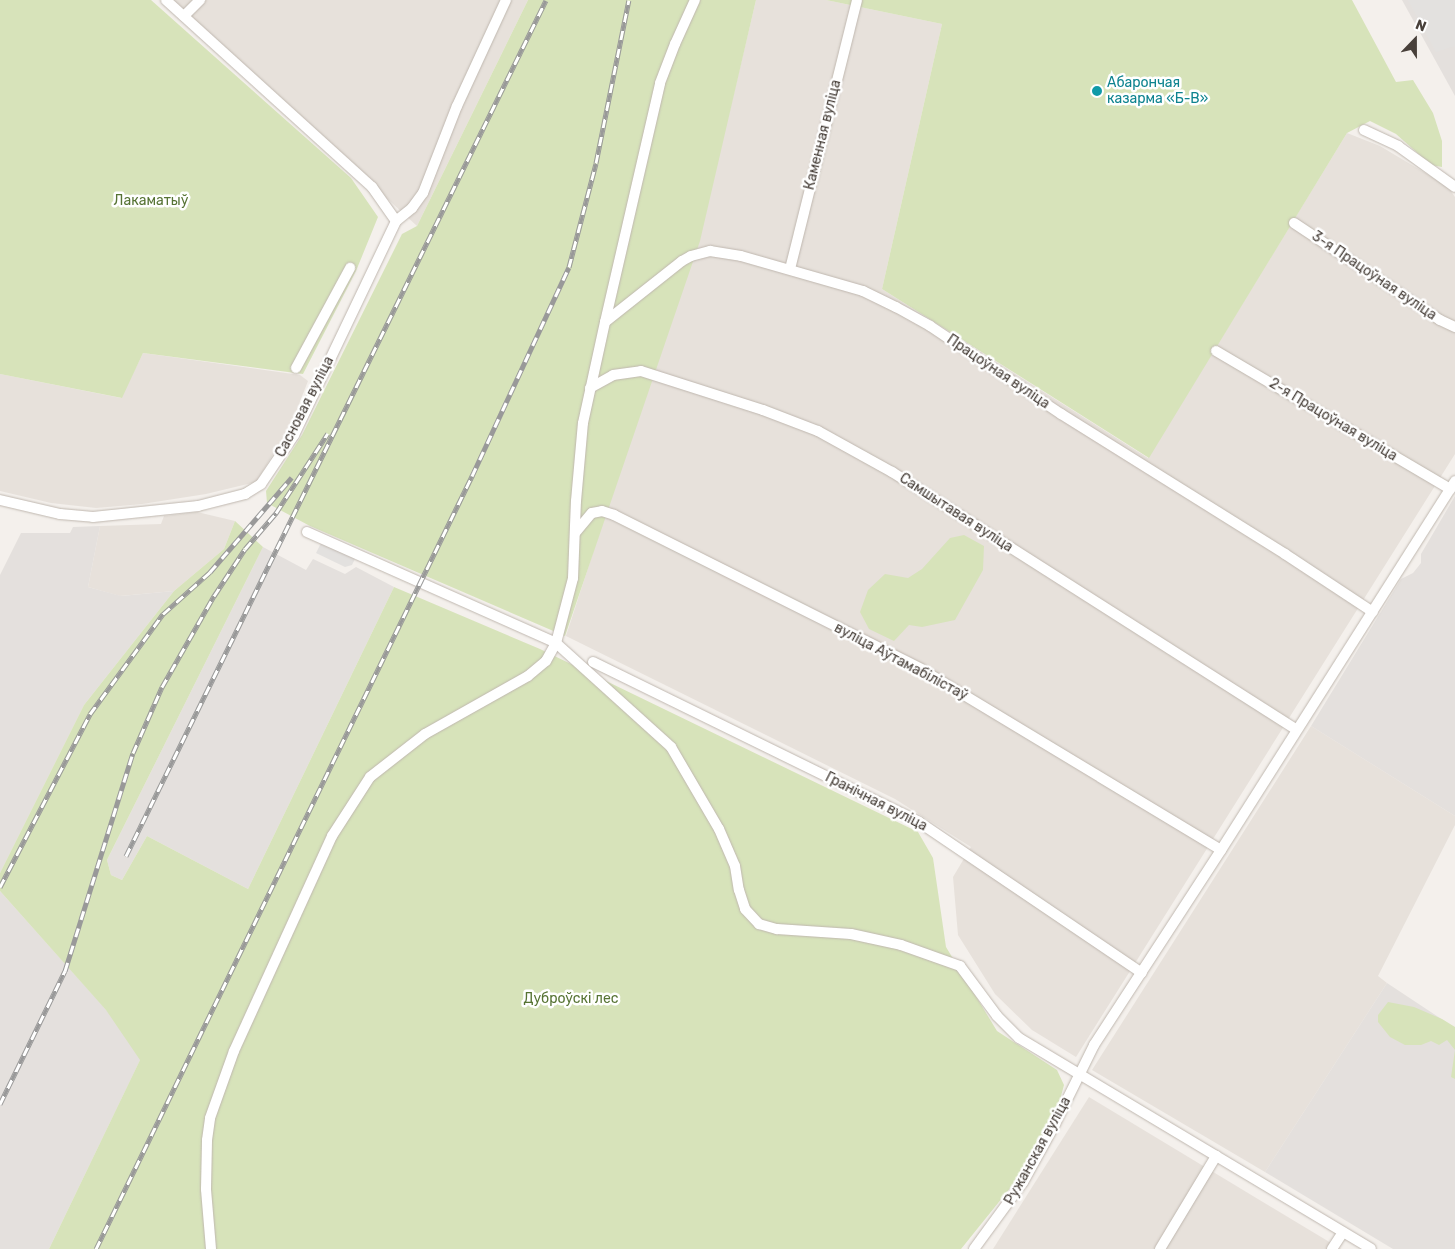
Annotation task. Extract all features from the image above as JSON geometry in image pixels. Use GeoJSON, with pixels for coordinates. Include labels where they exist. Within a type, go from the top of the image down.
{"type":"FeatureCollection","features":[{"type":"Feature","properties":{"kind":"street"},"geometry":{"type":"LineString","coordinates":[[166,0],[372,187],[396,221]]}},
{"type":"Feature","properties":{"kind":"street"},"geometry":{"type":"LineString","coordinates":[[184,16],[200,0]]}},
{"type":"Feature","properties":{"kind":"street","name":"Сасновая вуліца"},"geometry":{"type":"LineString","coordinates":[[0,500],[60,514],[93,517],[198,506],[245,494],[261,484],[294,435],[396,221],[412,208],[423,193],[457,106],[506,0]]}},
{"type":"Feature","properties":{"kind":"street"},"geometry":{"type":"LineString","coordinates":[[211,1249],[206,1189],[207,1140],[210,1118],[234,1051],[332,836],[370,777],[425,734],[528,676],[546,662],[556,643],[573,578],[583,422],[590,388],[660,83],[695,0]]}},
{"type":"Feature","properties":{"kind":"street","name":"Каменная вуліца"},"geometry":{"type":"LineString","coordinates":[[790,269],[857,0]]}},
{"type":"Feature","properties":{"kind":"street"},"geometry":{"type":"LineString","coordinates":[[1364,130],[1398,146],[1455,187]]}},
{"type":"Feature","properties":{"kind":"street","name":"3-я Працоўная вуліца"},"geometry":{"type":"LineString","coordinates":[[1294,223],[1440,320],[1455,327]]}},
{"type":"Feature","properties":{"kind":"street","name":"Працоўная вуліца"},"geometry":{"type":"LineString","coordinates":[[605,322],[682,261],[701,252],[730,253],[863,291],[914,316],[1061,414],[1285,554],[1373,612]]}},
{"type":"Feature","properties":{"kind":"street"},"geometry":{"type":"LineString","coordinates":[[296,368],[350,268]]}},
{"type":"Feature","properties":{"kind":"street","name":"2-я Працоўная вуліца"},"geometry":{"type":"LineString","coordinates":[[1216,351],[1452,485]]}},
{"type":"Feature","properties":{"kind":"street","name":"Самшытавая вуліца"},"geometry":{"type":"LineString","coordinates":[[590,388],[613,375],[641,371],[763,410],[818,431],[892,472],[1296,729]]}},
{"type":"Feature","properties":{"kind":"street","name":"Ружанская вуліца"},"geometry":{"type":"LineString","coordinates":[[974,1249],[1024,1182],[1094,1045],[1221,850],[1452,485]]}},
{"type":"Feature","properties":{"kind":"street","name":"вуліца Аўтамабілістаў"},"geometry":{"type":"LineString","coordinates":[[575,533],[592,513],[602,511],[614,515],[921,669],[1221,850]]}},
{"type":"Feature","properties":{"kind":"street"},"geometry":{"type":"LineString","coordinates":[[307,532],[556,643],[671,747],[719,829],[735,866],[739,890],[745,909],[759,924],[778,929],[851,934],[901,945],[960,966],[997,1016],[1018,1038],[1371,1249]]}},
{"type":"Feature","properties":{"kind":"street","name":"Гранічная вуліца"},"geometry":{"type":"LineString","coordinates":[[593,662],[919,822],[1142,973]]}},
{"type":"Feature","properties":{"kind":"street"},"geometry":{"type":"LineString","coordinates":[[1160,1249],[1216,1156]]}},
{"type":"Feature","properties":{"kind":"street"},"geometry":{"type":"LineString","coordinates":[[1332,1249],[1343,1232]]}},
{"type":"Feature","properties":{"kind":"shaded area"},"geometry":{"type":"Polygon","coordinates":[[[172,0],[528,0],[417,226],[172,0]]]}},
{"type":"Feature","properties":{"kind":"shaded area"},"geometry":{"type":"Polygon","coordinates":[[[756,0],[826,0],[942,24],[882,289],[1148,458],[1347,133],[1380,146],[1447,186],[1455,197],[1455,454],[1076,1057],[1032,1030],[995,994],[958,935],[953,877],[971,847],[895,799],[566,636],[624,457],[728,118],[756,0]]]}},
{"type":"Feature","properties":{"kind":"shaded area"},"geometry":{"type":"Polygon","coordinates":[[[1402,0],[1455,0],[1455,96],[1402,0]]]}},
{"type":"Feature","properties":{"kind":"shaded area"},"geometry":{"type":"Polygon","coordinates":[[[1408,0],[1455,0],[1455,46],[1436,52],[1408,0]]]}},
{"type":"Feature","properties":{"kind":"shaded area"},"geometry":{"type":"Polygon","coordinates":[[[143,353],[300,375],[308,381],[290,427],[256,482],[206,494],[142,504],[96,508],[51,503],[0,491],[0,374],[121,398],[143,353]]]}},
{"type":"Feature","properties":{"kind":"shaded area"},"geometry":{"type":"Polygon","coordinates":[[[1455,496],[1455,816],[1311,726],[1401,579],[1413,573],[1421,563],[1421,554],[1455,496]]]}},
{"type":"Feature","properties":{"kind":"shaded area"},"geometry":{"type":"Polygon","coordinates":[[[197,512],[235,521],[224,549],[174,591],[120,596],[88,587],[100,526],[161,524],[164,516],[197,512]]]}},
{"type":"Feature","properties":{"kind":"shaded area"},"geometry":{"type":"Polygon","coordinates":[[[100,526],[88,587],[121,596],[174,591],[84,705],[0,873],[0,575],[21,533],[70,533],[73,527],[100,526]]]}},
{"type":"Feature","properties":{"kind":"shaded area"},"geometry":{"type":"Polygon","coordinates":[[[323,539],[357,555],[352,565],[345,567],[316,553],[323,539]]]}},
{"type":"Feature","properties":{"kind":"shaded area"},"geometry":{"type":"Polygon","coordinates":[[[263,547],[306,570],[313,559],[345,574],[356,567],[394,587],[248,889],[147,836],[122,880],[111,875],[107,860],[263,547]]]}},
{"type":"Feature","properties":{"kind":"shaded area"},"geometry":{"type":"Polygon","coordinates":[[[1311,726],[1455,816],[1455,825],[1378,976],[1387,983],[1265,1172],[1092,1070],[1311,726]]]}},
{"type":"Feature","properties":{"kind":"shaded area"},"geometry":{"type":"Polygon","coordinates":[[[0,891],[144,1052],[49,1249],[0,1249],[0,891]]]}},
{"type":"Feature","properties":{"kind":"shaded area"},"geometry":{"type":"Polygon","coordinates":[[[1387,983],[1455,1028],[1455,1249],[1393,1249],[1265,1172],[1387,983]]]}},
{"type":"Feature","properties":{"kind":"shaded area"},"geometry":{"type":"Polygon","coordinates":[[[1089,1097],[1341,1249],[993,1249],[1089,1097]]]}},
{"type":"Feature","properties":{"kind":"green space","name":"Лакаматыў"},"geometry":{"type":"Polygon","coordinates":[[[0,0],[151,0],[351,178],[378,217],[356,271],[303,374],[143,353],[122,398],[0,374],[0,0]]]}},
{"type":"Feature","properties":{"kind":"green space"},"geometry":{"type":"Polygon","coordinates":[[[528,0],[756,0],[700,241],[565,636],[310,526],[267,503],[266,491],[302,435],[402,234],[417,226],[528,0]]]}},
{"type":"Feature","properties":{"kind":"green space"},"geometry":{"type":"Polygon","coordinates":[[[826,0],[1352,0],[1396,82],[1413,80],[1433,113],[1442,141],[1442,167],[1431,165],[1396,134],[1370,121],[1347,133],[1149,458],[882,289],[942,24],[826,0]]]}},
{"type":"Feature","properties":{"kind":"green space","name":"Дуброўскі лес"},"geometry":{"type":"Polygon","coordinates":[[[235,521],[263,547],[107,860],[111,875],[122,880],[147,836],[248,889],[394,587],[540,649],[918,832],[933,858],[946,947],[997,1031],[1057,1070],[1064,1085],[1057,1111],[1023,1172],[961,1249],[49,1249],[140,1060],[106,1010],[0,891],[0,873],[84,705],[174,591],[224,549],[235,521]]]}},
{"type":"Feature","properties":{"kind":"green space"},"geometry":{"type":"Polygon","coordinates":[[[964,535],[984,546],[983,570],[955,620],[922,627],[909,625],[894,641],[869,629],[860,612],[868,590],[885,574],[908,578],[922,569],[950,538],[964,535]]]}},
{"type":"Feature","properties":{"kind":"green space"},"geometry":{"type":"Polygon","coordinates":[[[1388,1002],[1414,1007],[1455,1027],[1455,1050],[1447,1040],[1439,1045],[1431,1041],[1421,1045],[1405,1045],[1390,1037],[1378,1022],[1378,1015],[1388,1002]]]}},
{"type":"Feature","properties":{"kind":"green space"},"geometry":{"type":"Polygon","coordinates":[[[1455,1050],[1455,1079],[1451,1077],[1455,1050]]]}},
{"type":"Feature","properties":{"kind":"railway"},"geometry":{"type":"LineString","coordinates":[[126,856],[546,0]]}},
{"type":"Feature","properties":{"kind":"railway"},"geometry":{"type":"LineString","coordinates":[[96,1249],[472,476],[569,267],[596,163],[629,0]]}},
{"type":"Feature","properties":{"kind":"railway"},"geometry":{"type":"LineString","coordinates":[[0,1104],[65,971],[133,753],[162,687],[214,596],[245,549],[276,513],[328,433]]}},
{"type":"Feature","properties":{"kind":"railway"},"geometry":{"type":"LineString","coordinates":[[0,887],[90,714],[163,614],[210,572],[292,477]]}},
{"type":"Feature","properties":{"kind":"place","name":"Абарончая казарма «Б-В»"},"geometry":{"type":"Point","coordinates":[1097,91]}}]}
